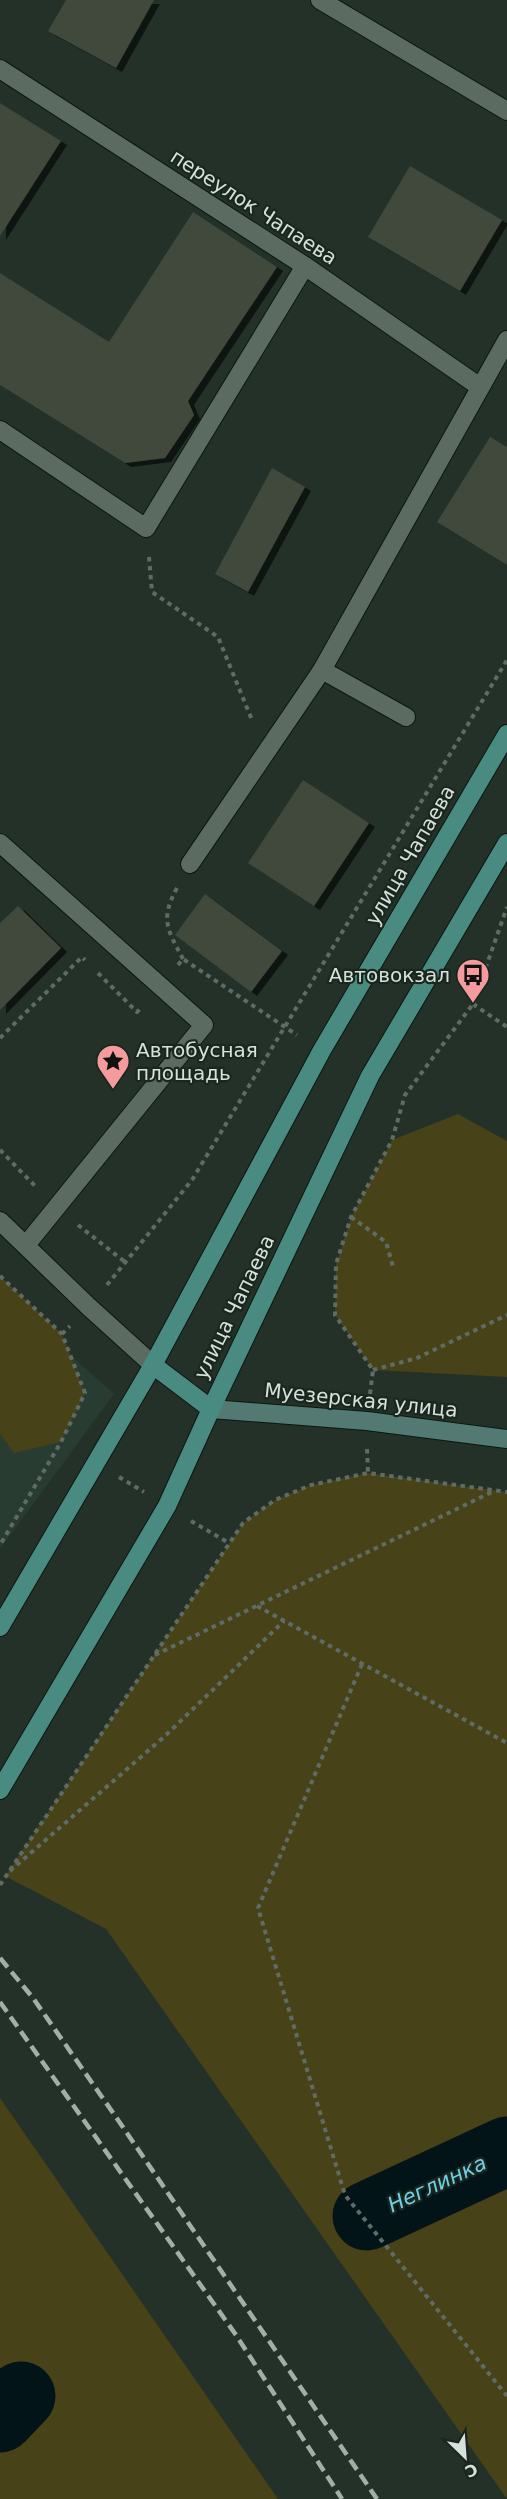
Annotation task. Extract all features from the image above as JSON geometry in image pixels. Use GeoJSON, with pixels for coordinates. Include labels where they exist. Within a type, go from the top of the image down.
{"type":"FeatureCollection","features":[{"type":"Feature","properties":{"kind":"main road","name":"улица Чапаева"},"geometry":{"type":"LineString","coordinates":[[0,1628],[153,1365],[322,1050],[507,734]]}},
{"type":"Feature","properties":{"kind":"main road","name":"улица Чапаева"},"geometry":{"type":"LineString","coordinates":[[0,1790],[167,1506],[370,1076],[507,843]]}},
{"type":"Feature","properties":{"kind":"main road"},"geometry":{"type":"LineString","coordinates":[[153,1365],[211,1409]]}},
{"type":"Feature","properties":{"kind":"main road","name":"Муезерская улица"},"geometry":{"type":"LineString","coordinates":[[211,1409],[367,1421],[507,1439]]}},
{"type":"Feature","properties":{"kind":"street"},"geometry":{"type":"LineString","coordinates":[[320,0],[507,111]]}},
{"type":"Feature","properties":{"kind":"street","name":"переулок Чапаева"},"geometry":{"type":"LineString","coordinates":[[0,69],[305,266],[480,387]]}},
{"type":"Feature","properties":{"kind":"street"},"geometry":{"type":"LineString","coordinates":[[0,430],[146,528],[305,266]]}},
{"type":"Feature","properties":{"kind":"street"},"geometry":{"type":"LineString","coordinates":[[190,864],[322,670],[507,340]]}},
{"type":"Feature","properties":{"kind":"street"},"geometry":{"type":"LineString","coordinates":[[322,670],[406,717]]}},
{"type":"Feature","properties":{"kind":"street"},"geometry":{"type":"LineString","coordinates":[[0,843],[204,1025],[26,1245]]}},
{"type":"Feature","properties":{"kind":"street"},"geometry":{"type":"LineString","coordinates":[[0,1221],[88,1307],[153,1365]]}},
{"type":"Feature","properties":{"kind":"path"},"geometry":{"type":"LineString","coordinates":[[146,528],[152,592],[218,637],[266,754]]}},
{"type":"Feature","properties":{"kind":"path"},"geometry":{"type":"LineString","coordinates":[[62,1334],[88,1307],[192,1180],[507,660]]}},
{"type":"Feature","properties":{"kind":"path"},"geometry":{"type":"LineString","coordinates":[[183,958],[168,932],[168,906],[190,864]]}},
{"type":"Feature","properties":{"kind":"path"},"geometry":{"type":"LineString","coordinates":[[368,1473],[367,1421],[374,1370],[335,1315],[336,1264],[351,1216],[392,1140],[405,1095],[473,1004],[507,907]]}},
{"type":"Feature","properties":{"kind":"path"},"geometry":{"type":"LineString","coordinates":[[473,1004],[507,1027]]}},
{"type":"Feature","properties":{"kind":"path"},"geometry":{"type":"LineString","coordinates":[[0,1150],[55,1208],[125,1262]]}},
{"type":"Feature","properties":{"kind":"path"},"geometry":{"type":"LineString","coordinates":[[351,1216],[386,1242],[394,1270]]}},
{"type":"Feature","properties":{"kind":"path"},"geometry":{"type":"LineString","coordinates":[[0,1276],[62,1334],[85,1393],[61,1442],[0,1545]]}},
{"type":"Feature","properties":{"kind":"path"},"geometry":{"type":"LineString","coordinates":[[374,1370],[417,1358],[507,1315]]}},
{"type":"Feature","properties":{"kind":"path"},"geometry":{"type":"LineString","coordinates":[[0,1886],[243,1523],[275,1500],[311,1485],[368,1473],[507,1492]]}},
{"type":"Feature","properties":{"kind":"path"},"geometry":{"type":"LineString","coordinates":[[154,1656],[495,1491]]}},
{"type":"Feature","properties":{"kind":"path"},"geometry":{"type":"LineString","coordinates":[[257,1606],[507,1743]]}},
{"type":"Feature","properties":{"kind":"path"},"geometry":{"type":"LineString","coordinates":[[5,1876],[165,1736],[284,1621]]}},
{"type":"Feature","properties":{"kind":"path"},"geometry":{"type":"LineString","coordinates":[[362,1664],[258,1908],[345,2195],[507,2396]]}},
{"type":"Feature","properties":{"kind":"shaded area"},"geometry":{"type":"Polygon","coordinates":[[[458,1114],[507,1141],[507,1377],[373,1370],[335,1315],[336,1264],[351,1217],[392,1140],[458,1114]]]}},
{"type":"Feature","properties":{"kind":"shaded area"},"geometry":{"type":"Polygon","coordinates":[[[0,1276],[62,1334],[85,1393],[61,1442],[14,1453],[0,1434],[0,1276]]]}},
{"type":"Feature","properties":{"kind":"shaded area"},"geometry":{"type":"Polygon","coordinates":[[[0,1292],[114,1394],[0,1549],[0,1292]]]}},
{"type":"Feature","properties":{"kind":"shaded area"},"geometry":{"type":"Polygon","coordinates":[[[368,1473],[507,1492],[507,2499],[106,1929],[5,1876],[243,1523],[275,1500],[311,1485],[368,1473]]]}},
{"type":"Feature","properties":{"kind":"shaded area"},"geometry":{"type":"Polygon","coordinates":[[[0,2098],[278,2499],[0,2499],[0,2098]]]}},
{"type":"Feature","properties":{"kind":"building"},"geometry":{"type":"Polygon","coordinates":[[[66,0],[154,0],[116,68],[48,31],[66,0]]]}},
{"type":"Feature","properties":{"kind":"building"},"geometry":{"type":"Polygon","coordinates":[[[0,103],[61,141],[0,236],[0,103]]]}},
{"type":"Feature","properties":{"kind":"building"},"geometry":{"type":"Polygon","coordinates":[[[410,166],[502,220],[460,291],[368,237],[410,166]]]}},
{"type":"Feature","properties":{"kind":"building"},"geometry":{"type":"Polygon","coordinates":[[[193,212],[277,267],[188,401],[194,415],[165,458],[125,463],[0,385],[0,273],[109,342],[193,212]]]}},
{"type":"Feature","properties":{"kind":"building"},"geometry":{"type":"Polygon","coordinates":[[[490,437],[507,447],[507,565],[437,522],[490,437]]]}},
{"type":"Feature","properties":{"kind":"building"},"geometry":{"type":"Polygon","coordinates":[[[272,468],[305,487],[248,592],[215,574],[272,468]]]}},
{"type":"Feature","properties":{"kind":"building"},"geometry":{"type":"Polygon","coordinates":[[[303,780],[369,823],[314,906],[248,863],[303,780]]]}},
{"type":"Feature","properties":{"kind":"building"},"geometry":{"type":"Polygon","coordinates":[[[205,894],[282,951],[251,992],[175,935],[205,894]]]}},
{"type":"Feature","properties":{"kind":"building"},"geometry":{"type":"Polygon","coordinates":[[[18,906],[61,948],[0,1010],[0,923],[18,906]]]}},
{"type":"Feature","properties":{"kind":"waterway","name":"Неглинка"},"geometry":{"type":"LineString","coordinates":[[367,2216],[507,2151]]}},
{"type":"Feature","properties":{"kind":"waterway","name":"Неглинка"},"geometry":{"type":"LineString","coordinates":[[0,2418],[21,2396]]}},
{"type":"Feature","properties":{"kind":"railway"},"geometry":{"type":"LineString","coordinates":[[0,1958],[33,1998],[377,2499]]}},
{"type":"Feature","properties":{"kind":"railway"},"geometry":{"type":"LineString","coordinates":[[0,2002],[236,2335],[342,2499]]}},
{"type":"Feature","properties":{"kind":"place","name":"Автовокзал"},"geometry":{"type":"Point","coordinates":[473,1004]}},
{"type":"Feature","properties":{"kind":"place","name":"Автобусная площадь"},"geometry":{"type":"Point","coordinates":[113,1090]}}]}
